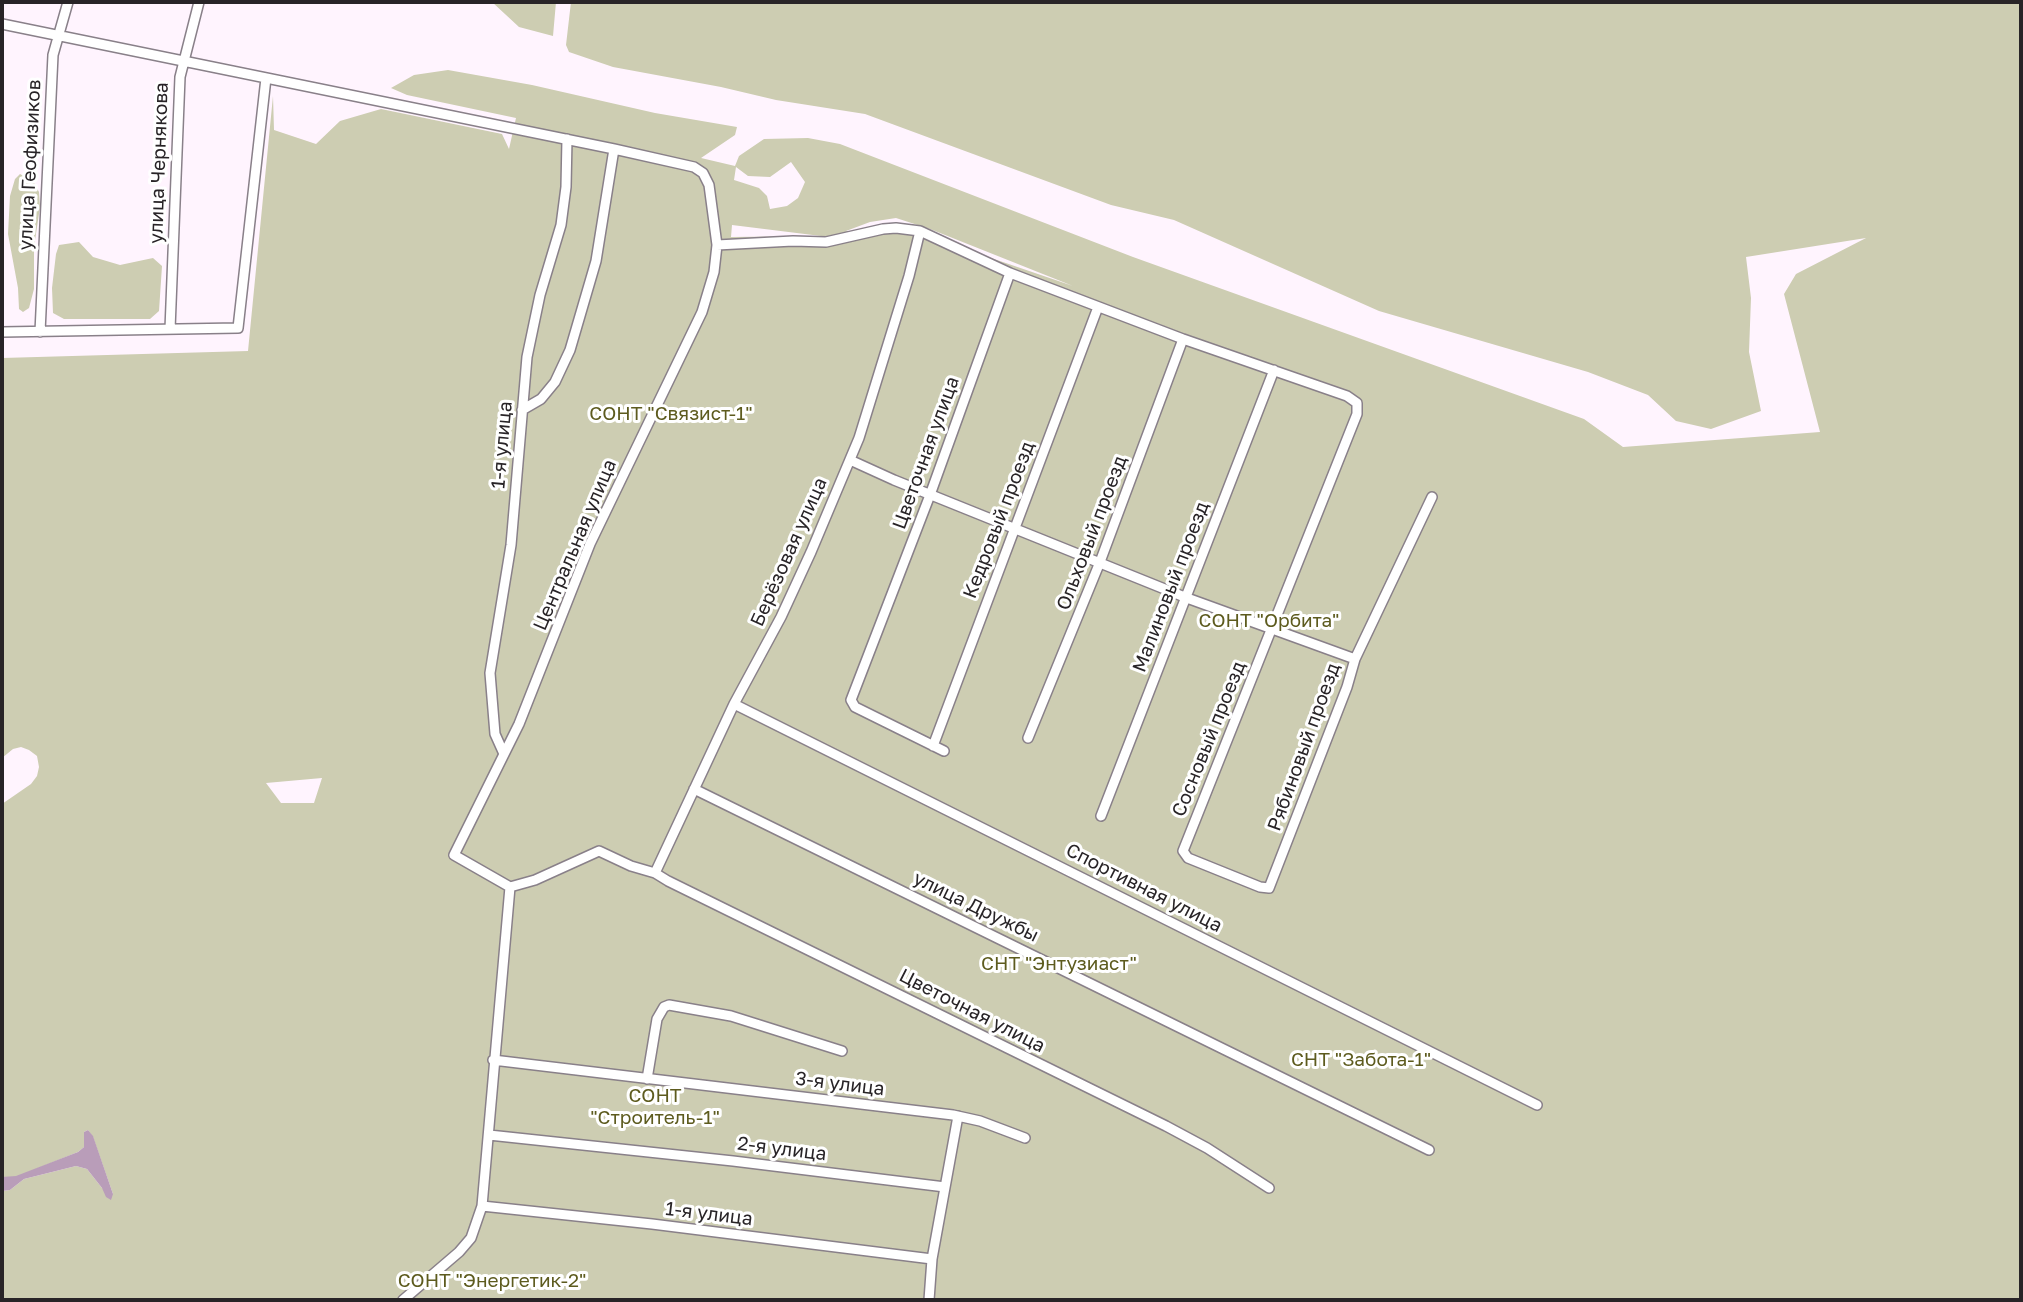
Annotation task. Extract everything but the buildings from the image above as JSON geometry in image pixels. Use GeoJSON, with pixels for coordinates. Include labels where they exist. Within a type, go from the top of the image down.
{"type":"FeatureCollection","features":[{"type":"Feature","properties":{"kind":"street","name":"улица Геофизиков"},"geometry":{"type":"LineString","coordinates":[[40,332],[53,55],[68,2]]}},
{"type":"Feature","properties":{"kind":"street","name":"улица Чернякова"},"geometry":{"type":"LineString","coordinates":[[170,329],[180,77],[199,2]]}},
{"type":"Feature","properties":{"kind":"street"},"geometry":{"type":"LineString","coordinates":[[2,24],[614,149],[594,270],[570,351],[555,382],[541,399],[522,410]]}},
{"type":"Feature","properties":{"kind":"street"},"geometry":{"type":"LineString","coordinates":[[2,332],[238,328],[266,78]]}},
{"type":"Feature","properties":{"kind":"street","name":"1-я улица"},"geometry":{"type":"LineString","coordinates":[[504,754],[495,734],[489,682],[511,545],[527,356],[561,225],[566,187],[566,139]]}},
{"type":"Feature","properties":{"kind":"street","name":"Центральная улица"},"geometry":{"type":"LineString","coordinates":[[510,887],[454,855],[531,696],[590,544],[702,312],[714,272],[717,245],[709,185],[703,173],[694,167],[614,149]]}},
{"type":"Feature","properties":{"kind":"street"},"geometry":{"type":"LineString","coordinates":[[717,245],[793,241],[826,243],[883,229],[920,231],[1010,273],[1183,339],[1274,370]]}},
{"type":"Feature","properties":{"kind":"street","name":"Берёзовая улица"},"geometry":{"type":"LineString","coordinates":[[655,873],[734,704],[791,595],[850,460],[879,376],[920,231]]}},
{"type":"Feature","properties":{"kind":"street","name":"Цветочная улица"},"geometry":{"type":"LineString","coordinates":[[944,751],[855,707],[851,700],[930,495],[1010,273]]}},
{"type":"Feature","properties":{"kind":"street","name":"Кедровый проезд"},"geometry":{"type":"LineString","coordinates":[[933,746],[1098,307]]}},
{"type":"Feature","properties":{"kind":"street","name":"Ольховый проезд"},"geometry":{"type":"LineString","coordinates":[[1028,738],[1100,562],[1183,339]]}},
{"type":"Feature","properties":{"kind":"street","name":"Сосновый проезд"},"geometry":{"type":"LineString","coordinates":[[1222,871],[1188,858],[1183,851],[1357,414],[1357,404],[1346,396],[1274,370]]}},
{"type":"Feature","properties":{"kind":"street","name":"Малиновый проезд"},"geometry":{"type":"LineString","coordinates":[[1101,816],[1274,370]]}},
{"type":"Feature","properties":{"kind":"street"},"geometry":{"type":"LineString","coordinates":[[850,460],[1187,598],[1355,659]]}},
{"type":"Feature","properties":{"kind":"street","name":"Рябиновый проезд"},"geometry":{"type":"LineString","coordinates":[[1222,871],[1260,887],[1269,888],[1347,687],[1355,659],[1432,497]]}},
{"type":"Feature","properties":{"kind":"street","name":"Спортивная улица"},"geometry":{"type":"LineString","coordinates":[[734,704],[1537,1105]]}},
{"type":"Feature","properties":{"kind":"street","name":"улица Дружбы"},"geometry":{"type":"LineString","coordinates":[[694,789],[1429,1150]]}},
{"type":"Feature","properties":{"kind":"street","name":"Цветочная улица"},"geometry":{"type":"LineString","coordinates":[[510,887],[535,880],[599,851],[631,866],[655,873],[1166,1126],[1207,1148],[1269,1188]]}},
{"type":"Feature","properties":{"kind":"street"},"geometry":{"type":"LineString","coordinates":[[402,1300],[459,1252],[471,1238],[482,1206],[510,887]]}},
{"type":"Feature","properties":{"kind":"street","name":"3-я улица"},"geometry":{"type":"LineString","coordinates":[[647,1079],[657,1019],[664,1007],[669,1005],[731,1016],[842,1051]]}},
{"type":"Feature","properties":{"kind":"street","name":"3-я улица"},"geometry":{"type":"LineString","coordinates":[[494,1060],[958,1116],[1025,1138]]}},
{"type":"Feature","properties":{"kind":"street"},"geometry":{"type":"LineString","coordinates":[[929,1300],[932,1259],[958,1116]]}},
{"type":"Feature","properties":{"kind":"street","name":"2-я улица"},"geometry":{"type":"LineString","coordinates":[[489,1135],[746,1162],[945,1187]]}},
{"type":"Feature","properties":{"kind":"street","name":"1-я улица"},"geometry":{"type":"LineString","coordinates":[[482,1206],[932,1259]]}},
{"type":"Feature","properties":{"kind":"green space"},"geometry":{"type":"Polygon","coordinates":[[[492,2],[556,2],[553,36],[519,27],[492,2]]]}},
{"type":"Feature","properties":{"kind":"green space"},"geometry":{"type":"Polygon","coordinates":[[[571,2],[2021,2],[2021,1300],[2,1300],[2,1191],[10,1190],[24,1179],[76,1166],[87,1169],[102,1188],[113,1194],[93,1137],[88,1130],[84,1132],[84,1147],[78,1152],[16,1177],[2,1177],[2,804],[31,784],[39,767],[37,756],[21,747],[13,749],[2,758],[2,358],[248,351],[273,96],[274,130],[316,144],[340,121],[381,109],[502,134],[509,149],[516,118],[407,95],[391,88],[414,75],[448,70],[532,85],[655,113],[737,127],[735,135],[701,158],[735,166],[739,156],[764,139],[808,138],[840,144],[1133,257],[1584,419],[1623,447],[1820,432],[1784,294],[1796,274],[1866,238],[1746,257],[1751,298],[1749,352],[1761,411],[1711,429],[1676,421],[1648,395],[1588,372],[1379,311],[1174,220],[1111,205],[865,114],[776,100],[613,67],[569,52],[566,45],[571,2]],[[791,162],[770,177],[748,176],[736,167],[734,180],[759,188],[767,196],[770,209],[787,206],[798,198],[805,182],[791,162]],[[896,218],[870,222],[846,231],[921,234],[1073,286],[896,218]],[[732,225],[731,237],[821,236],[732,225]],[[322,778],[266,783],[281,803],[314,803],[322,778]]]}},
{"type":"Feature","properties":{"kind":"green space"},"geometry":{"type":"Polygon","coordinates":[[[20,174],[33,181],[39,192],[40,207],[34,247],[34,289],[29,308],[23,312],[19,309],[8,234],[10,196],[15,179],[20,174]]]}},
{"type":"Feature","properties":{"kind":"green space"},"geometry":{"type":"Polygon","coordinates":[[[79,242],[93,257],[120,265],[153,258],[162,266],[159,311],[150,319],[64,319],[53,313],[52,288],[59,245],[79,242]]]}},
{"type":"Feature","properties":{"kind":"shaded area"},"geometry":{"type":"Polygon","coordinates":[[[88,1130],[93,1136],[113,1194],[111,1200],[106,1197],[87,1169],[76,1166],[24,1179],[10,1190],[2,1191],[2,1177],[16,1176],[78,1152],[84,1147],[84,1132],[88,1130]]]}},
{"type":"Feature","properties":{"kind":"park label","name":"СОНТ \"Связист-1\""},"geometry":{"type":"Point","coordinates":[671,414]}},
{"type":"Feature","properties":{"kind":"park label","name":"СОНТ \"Орбита\""},"geometry":{"type":"Point","coordinates":[1269,621]}},
{"type":"Feature","properties":{"kind":"park label","name":"СНТ \"Энтузиаст\""},"geometry":{"type":"Point","coordinates":[1059,964]}},
{"type":"Feature","properties":{"kind":"park label","name":"СНТ \"Забота-1\""},"geometry":{"type":"Point","coordinates":[1361,1060]}},
{"type":"Feature","properties":{"kind":"park label","name":"СОНТ \"Строитель-1\""},"geometry":{"type":"Point","coordinates":[655,1107]}},
{"type":"Feature","properties":{"kind":"park label","name":"СОНТ \"Энергетик-2\""},"geometry":{"type":"Point","coordinates":[492,1281]}}]}
